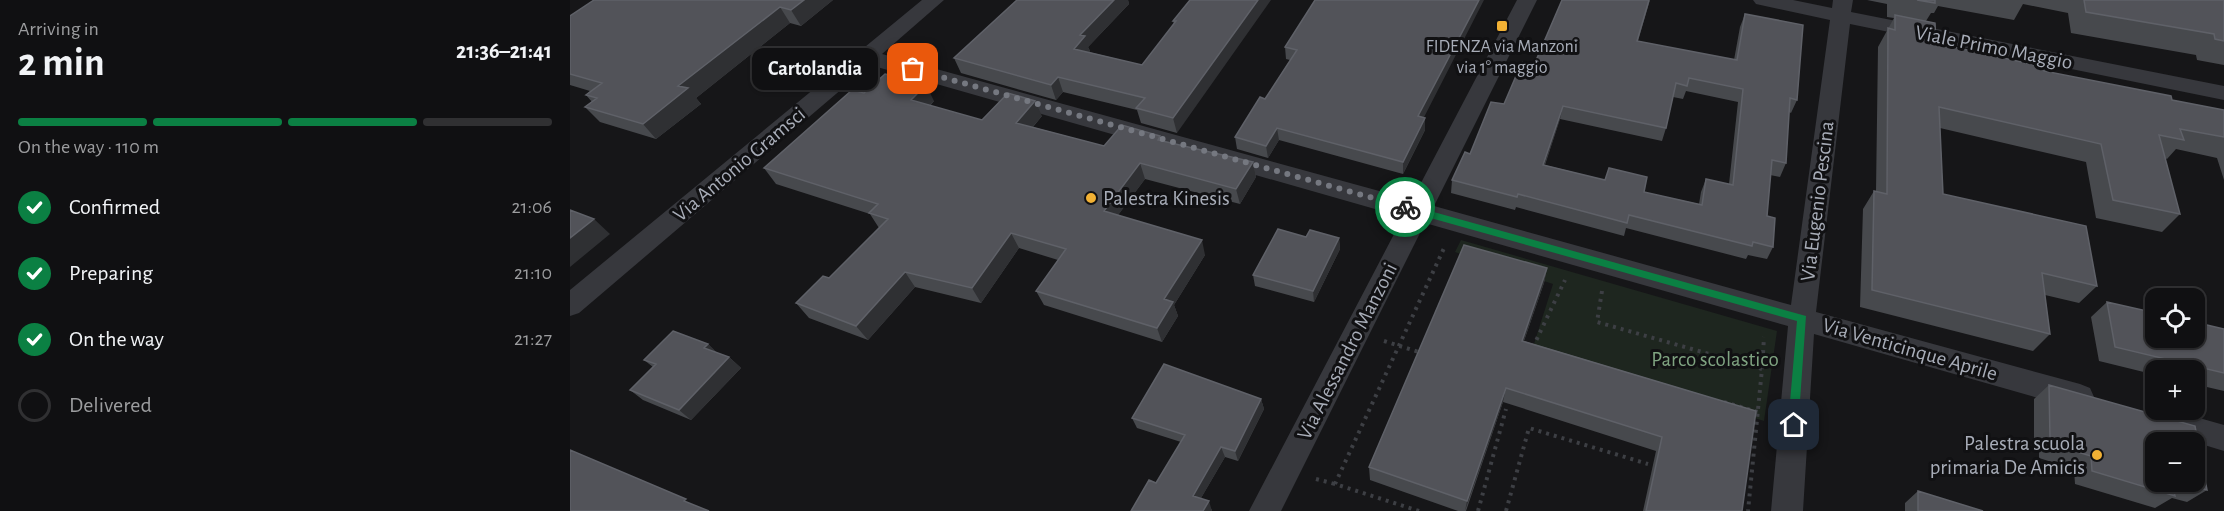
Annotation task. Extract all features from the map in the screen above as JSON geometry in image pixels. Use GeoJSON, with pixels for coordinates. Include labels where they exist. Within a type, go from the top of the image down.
{"type":"FeatureCollection","features":[{"type":"Feature","properties":{"kind":"street","name":"Via Antonio Gramsci"},"geometry":{"type":"LineString","coordinates":[[570,305],[934,0]]}},
{"type":"Feature","properties":{"kind":"street","name":"Via Alessandro Manzoni"},"geometry":{"type":"LineString","coordinates":[[1265,511],[1527,0]]}},
{"type":"Feature","properties":{"kind":"street","name":"Viale Primo Maggio"},"geometry":{"type":"LineString","coordinates":[[1763,0],[1842,8],[2224,93]]}},
{"type":"Feature","properties":{"kind":"street","name":"Via Eugenio Pescina"},"geometry":{"type":"LineString","coordinates":[[1787,511],[1802,319],[1842,8]]}},
{"type":"Feature","properties":{"kind":"street","name":"Via Venticinque Aprile"},"geometry":{"type":"LineString","coordinates":[[868,57],[2224,438]]}},
{"type":"Feature","properties":{"kind":"path"},"geometry":{"type":"LineString","coordinates":[[1419,511],[1335,484],[1446,245],[1456,248]]}},
{"type":"Feature","properties":{"kind":"path"},"geometry":{"type":"LineString","coordinates":[[1554,277],[1574,283]]}},
{"type":"Feature","properties":{"kind":"path"},"geometry":{"type":"LineString","coordinates":[[1544,350],[1533,347],[1565,280]]}},
{"type":"Feature","properties":{"kind":"path"},"geometry":{"type":"LineString","coordinates":[[1593,289],[1603,292],[1596,322],[1762,369],[1748,511]]}},
{"type":"Feature","properties":{"kind":"path"},"geometry":{"type":"LineString","coordinates":[[1377,339],[1423,354]]}},
{"type":"Feature","properties":{"kind":"path"},"geometry":{"type":"LineString","coordinates":[[1713,399],[1758,412]]}},
{"type":"Feature","properties":{"kind":"path"},"geometry":{"type":"LineString","coordinates":[[1478,511],[1506,409]]}},
{"type":"Feature","properties":{"kind":"path"},"geometry":{"type":"LineString","coordinates":[[1506,511],[1529,428],[1648,464]]}},
{"type":"Feature","properties":{"kind":"path"},"geometry":{"type":"LineString","coordinates":[[1739,492],[1759,498]]}},
{"type":"Feature","properties":{"kind":"green space","name":"Parco scolastico"},"geometry":{"type":"Polygon","coordinates":[[[1461,240],[1777,331],[1764,421],[1533,347],[1553,284],[1455,252],[1461,240]]]}},
{"type":"Feature","properties":{"kind":"building"},"geometry":{"type":"Polygon","coordinates":[[[594,0],[804,0],[791,10],[780,7],[678,86],[688,88],[643,124],[585,107],[597,98],[586,95],[602,83],[570,74],[570,16],[594,0]]]}},
{"type":"Feature","properties":{"kind":"building"},"geometry":{"type":"Polygon","coordinates":[[[1017,0],[1114,0],[1080,35],[1085,36],[1074,49],[1142,65],[1190,0],[1258,0],[1173,118],[1136,108],[1145,98],[1058,77],[1051,85],[954,58],[1017,0]]]}},
{"type":"Feature","properties":{"kind":"building"},"geometry":{"type":"Polygon","coordinates":[[[1315,0],[1479,0],[1418,116],[1425,118],[1403,162],[1277,128],[1266,146],[1235,137],[1260,97],[1265,99],[1297,50],[1285,47],[1315,0]]]}},
{"type":"Feature","properties":{"kind":"building"},"geometry":{"type":"Polygon","coordinates":[[[1562,0],[1649,0],[1637,41],[1737,60],[1745,14],[1803,25],[1797,100],[1790,98],[1786,163],[1772,160],[1767,216],[1775,218],[1773,247],[1753,242],[1752,246],[1629,215],[1627,223],[1518,194],[1517,197],[1452,180],[1465,152],[1470,154],[1491,102],[1504,104],[1522,62],[1534,65],[1562,0]],[[1689,78],[1687,86],[1676,83],[1666,128],[1563,106],[1543,165],[1605,180],[1609,168],[1647,177],[1644,192],[1702,205],[1706,179],[1733,185],[1743,89],[1689,78]]]}},
{"type":"Feature","properties":{"kind":"building"},"geometry":{"type":"Polygon","coordinates":[[[1917,0],[1935,0],[1935,3],[1917,0]]]}},
{"type":"Feature","properties":{"kind":"building"},"geometry":{"type":"Polygon","coordinates":[[[2084,0],[2224,0],[2224,41],[2215,39],[2214,34],[2086,12],[2084,0]]]}},
{"type":"Feature","properties":{"kind":"building"},"geometry":{"type":"Polygon","coordinates":[[[1895,15],[1935,23],[1936,43],[2044,67],[2044,71],[2171,96],[2172,100],[2224,110],[2224,137],[2180,129],[2184,140],[2159,135],[2180,214],[2113,200],[2101,144],[1939,107],[1943,194],[2086,226],[2097,286],[2042,273],[2050,334],[1872,290],[1874,191],[1887,194],[1888,28],[1895,30],[1895,15]]]}},
{"type":"Feature","properties":{"kind":"building"},"geometry":{"type":"Polygon","coordinates":[[[885,74],[926,85],[911,100],[982,120],[1008,93],[1035,101],[1016,123],[1104,146],[1122,125],[1160,136],[1158,140],[1253,162],[1236,189],[1140,163],[1104,211],[1202,240],[1164,299],[1173,302],[1157,328],[1036,291],[1066,249],[1011,233],[972,288],[905,272],[856,326],[796,303],[823,276],[829,278],[888,219],[869,213],[878,204],[764,168],[852,90],[864,93],[885,74]]]}},
{"type":"Feature","properties":{"kind":"building"},"geometry":{"type":"Polygon","coordinates":[[[570,210],[594,219],[570,238],[570,210]]]}},
{"type":"Feature","properties":{"kind":"building"},"geometry":{"type":"Polygon","coordinates":[[[1278,229],[1306,237],[1310,230],[1339,238],[1313,291],[1253,275],[1278,229]]]}},
{"type":"Feature","properties":{"kind":"building"},"geometry":{"type":"Polygon","coordinates":[[[1464,245],[1547,268],[1522,341],[1756,411],[1742,511],[1646,511],[1662,437],[1506,388],[1467,501],[1369,467],[1464,245]]]}},
{"type":"Feature","properties":{"kind":"building"},"geometry":{"type":"Polygon","coordinates":[[[2107,302],[2145,311],[2145,348],[2205,348],[2205,325],[2224,329],[2224,373],[2205,368],[2205,360],[2170,360],[2115,347],[2107,302]]]}},
{"type":"Feature","properties":{"kind":"building"},"geometry":{"type":"Polygon","coordinates":[[[673,331],[708,344],[704,348],[729,357],[679,410],[630,390],[656,364],[644,360],[673,331]]]}},
{"type":"Feature","properties":{"kind":"building"},"geometry":{"type":"Polygon","coordinates":[[[1164,364],[1261,399],[1235,451],[1221,447],[1193,496],[1209,501],[1203,511],[1131,511],[1149,480],[1156,483],[1185,435],[1132,418],[1164,364]]]}},
{"type":"Feature","properties":{"kind":"building"},"geometry":{"type":"Polygon","coordinates":[[[2049,385],[2145,412],[2145,420],[2174,420],[2195,426],[2196,432],[2145,432],[2145,487],[2092,471],[2091,456],[2054,445],[2054,439],[2050,438],[2049,385]]]}},
{"type":"Feature","properties":{"kind":"building"},"geometry":{"type":"Polygon","coordinates":[[[570,450],[686,499],[684,501],[709,511],[570,511],[570,450]]]}},
{"type":"Feature","properties":{"kind":"building"},"geometry":{"type":"Polygon","coordinates":[[[1918,491],[1983,511],[1918,511],[1918,491]]]}},
{"type":"Feature","properties":{"kind":"building"},"geometry":{"type":"Polygon","coordinates":[[[2162,492],[2174,492],[2175,496],[2162,492]]]}},
{"type":"Feature","properties":{"kind":"way so far"},"geometry":{"type":"LineString","coordinates":[[913,69],[1405,207]]}},
{"type":"Feature","properties":{"kind":"place","name":"FIDENZA via Manzoni via 1° maggio"},"geometry":{"type":"Point","coordinates":[1502,26]}},
{"type":"Feature","properties":{"kind":"place","name":"Cartolandia"},"geometry":{"type":"Point","coordinates":[913,69]}},
{"type":"Feature","properties":{"kind":"place","name":"Palestra Kinesis"},"geometry":{"type":"Point","coordinates":[1091,198]}},
{"type":"Feature","properties":{"kind":"place","name":"Palestra scuola primaria De Amicis"},"geometry":{"type":"Point","coordinates":[2097,455]}},
{"type":"Feature","properties":{"kind":"route"},"geometry":{"type":"LineString","coordinates":[[1405,207],[1802,319],[1794,425]]}}]}
